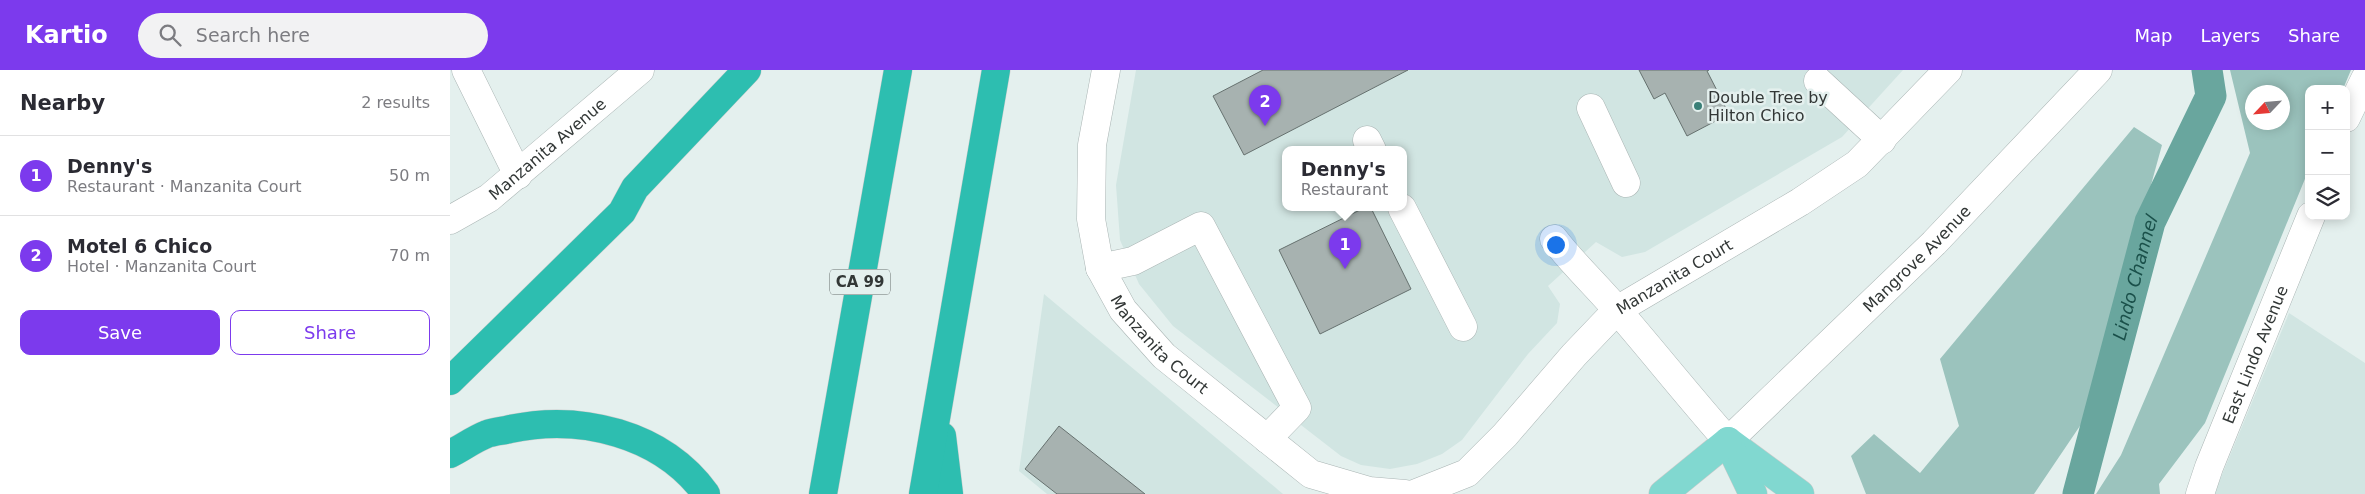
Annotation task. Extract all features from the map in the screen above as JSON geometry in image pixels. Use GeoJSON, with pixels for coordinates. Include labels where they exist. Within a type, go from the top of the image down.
{"type":"FeatureCollection","features":[{"type":"Feature","properties":{"kind":"highway"},"geometry":{"type":"LineString","coordinates":[[450,381],[622,212],[635,188],[747,70]]}},
{"type":"Feature","properties":{"kind":"highway","name":"CA 99"},"geometry":{"type":"LineString","coordinates":[[823,494],[898,70]]}},
{"type":"Feature","properties":{"kind":"highway"},"geometry":{"type":"LineString","coordinates":[[923,494],[996,70]]}},
{"type":"Feature","properties":{"kind":"highway"},"geometry":{"type":"LineString","coordinates":[[450,361],[620,194],[635,188]]}},
{"type":"Feature","properties":{"kind":"highway"},"geometry":{"type":"LineString","coordinates":[[938,410],[949,494]]}},
{"type":"Feature","properties":{"kind":"highway"},"geometry":{"type":"LineString","coordinates":[[450,454],[488,434],[534,424],[588,425],[633,437],[664,454],[697,481],[706,494]]}},
{"type":"Feature","properties":{"kind":"main road"},"geometry":{"type":"LineString","coordinates":[[1663,494],[1728,440]]}},
{"type":"Feature","properties":{"kind":"main road"},"geometry":{"type":"LineString","coordinates":[[1728,440],[1753,494]]}},
{"type":"Feature","properties":{"kind":"main road"},"geometry":{"type":"LineString","coordinates":[[1728,440],[1800,494]]}},
{"type":"Feature","properties":{"kind":"street"},"geometry":{"type":"LineString","coordinates":[[466,70],[518,175]]}},
{"type":"Feature","properties":{"kind":"street","name":"Manzanita Avenue"},"geometry":{"type":"LineString","coordinates":[[450,220],[490,198],[640,70]]}},
{"type":"Feature","properties":{"kind":"street","name":"Manzanita Court"},"geometry":{"type":"LineString","coordinates":[[1106,70],[1092,145],[1091,219],[1100,268],[1123,310],[1164,356],[1311,474],[1369,491],[1405,494]]}},
{"type":"Feature","properties":{"kind":"street","name":"Manzanita Court"},"geometry":{"type":"LineString","coordinates":[[1414,494],[1467,473],[1505,435],[1574,355],[1617,310],[1828,185],[1857,164],[1948,70]]}},
{"type":"Feature","properties":{"kind":"street","name":"Mangrove Avenue"},"geometry":{"type":"LineString","coordinates":[[1728,440],[1934,242],[2098,70]]}},
{"type":"Feature","properties":{"kind":"street"},"geometry":{"type":"LineString","coordinates":[[2350,110],[2365,79]]}},
{"type":"Feature","properties":{"kind":"street"},"geometry":{"type":"LineString","coordinates":[[1818,81],[1882,140]]}},
{"type":"Feature","properties":{"kind":"street"},"geometry":{"type":"LineString","coordinates":[[1591,108],[1626,183]]}},
{"type":"Feature","properties":{"kind":"street"},"geometry":{"type":"LineString","coordinates":[[1404,211],[1463,327]]}},
{"type":"Feature","properties":{"kind":"street","name":"East Lindo Avenue"},"geometry":{"type":"LineString","coordinates":[[2200,494],[2209,467],[2309,220]]}},
{"type":"Feature","properties":{"kind":"street"},"geometry":{"type":"LineString","coordinates":[[1100,268],[1133,261],[1201,226],[1297,408],[1267,438]]}},
{"type":"Feature","properties":{"kind":"street"},"geometry":{"type":"LineString","coordinates":[[1554,240],[1575,266],[1617,310],[1684,392],[1728,440]]}},
{"type":"Feature","properties":{"kind":"shaded area"},"geometry":{"type":"Polygon","coordinates":[[[1136,70],[1903,70],[1842,137],[1645,252],[1622,257],[1596,242],[1548,286],[1560,304],[1557,323],[1528,354],[1462,440],[1442,454],[1417,464],[1390,469],[1361,465],[1341,456],[1173,326],[1139,284],[1120,240],[1116,185],[1136,70]]]}},
{"type":"Feature","properties":{"kind":"shaded area"},"geometry":{"type":"Polygon","coordinates":[[[2230,70],[2351,70],[2345,85],[2305,85],[2305,179],[2205,423],[2159,484],[2160,494],[2096,494],[2121,455],[2250,153],[2230,70]]]}},
{"type":"Feature","properties":{"kind":"shaded area"},"geometry":{"type":"Polygon","coordinates":[[[2134,127],[2162,145],[2088,414],[2034,494],[1866,494],[1851,456],[1874,434],[1920,473],[1959,426],[1940,359],[2134,127]]]}},
{"type":"Feature","properties":{"kind":"shaded area"},"geometry":{"type":"Polygon","coordinates":[[[1044,294],[1283,494],[1047,494],[1019,471],[1044,294]]]}},
{"type":"Feature","properties":{"kind":"shaded area"},"geometry":{"type":"Polygon","coordinates":[[[2289,313],[2365,363],[2365,494],[2214,494],[2289,313]]]}},
{"type":"Feature","properties":{"kind":"building"},"geometry":{"type":"Polygon","coordinates":[[[1263,70],[1408,70],[1244,155],[1213,96],[1263,70]]]}},
{"type":"Feature","properties":{"kind":"building","name":"Double Tree by Hilton Chico"},"geometry":{"type":"Polygon","coordinates":[[[1639,70],[1709,70],[1707,71],[1729,114],[1687,136],[1665,93],[1654,99],[1639,70]]]}},
{"type":"Feature","properties":{"kind":"building"},"geometry":{"type":"Polygon","coordinates":[[[1358,211],[1372,211],[1411,289],[1320,334],[1279,250],[1358,211]]]}},
{"type":"Feature","properties":{"kind":"building"},"geometry":{"type":"Polygon","coordinates":[[[1059,426],[1145,494],[1057,494],[1025,469],[1059,426]]]}},
{"type":"Feature","properties":{"kind":"waterway","name":"Lindo Channel"},"geometry":{"type":"LineString","coordinates":[[2078,494],[2150,222],[2211,96],[2207,70]]}},
{"type":"Feature","properties":{"kind":"place","name":"Double Tree by Hilton Chico"},"geometry":{"type":"Point","coordinates":[1698,106]}},
{"type":"Feature","properties":{"kind":"place","name":"Motel 6 Chico"},"geometry":{"type":"Point","coordinates":[1265,126]}},
{"type":"Feature","properties":{"kind":"place","name":"Denny's"},"geometry":{"type":"Point","coordinates":[1345,269]}}]}
